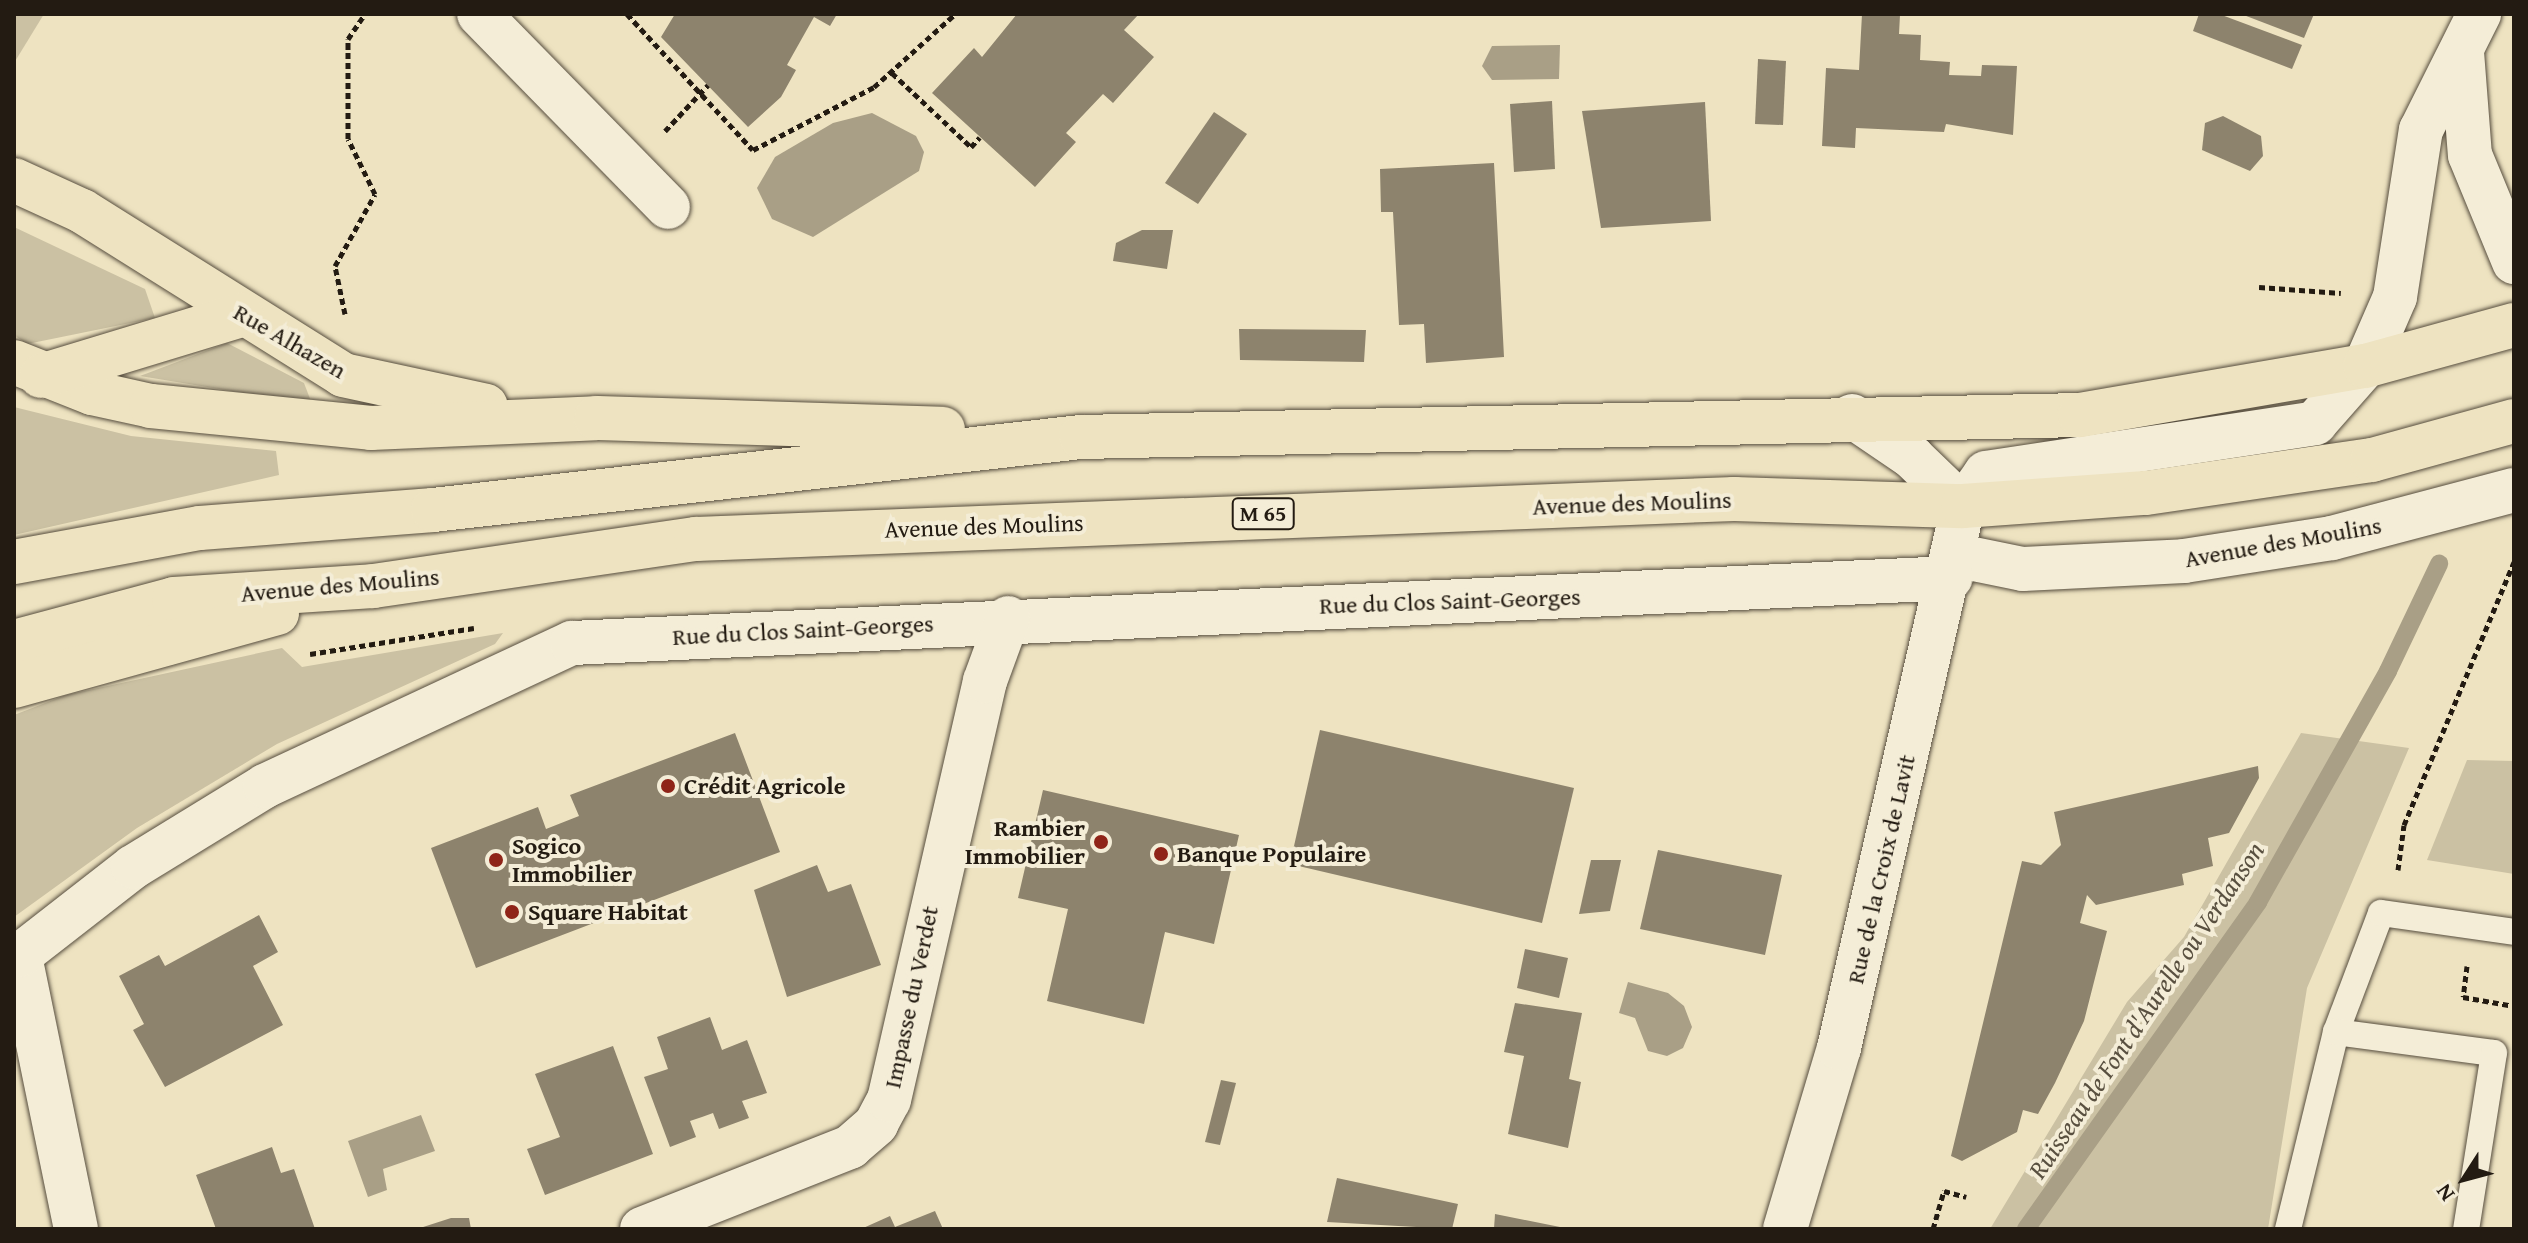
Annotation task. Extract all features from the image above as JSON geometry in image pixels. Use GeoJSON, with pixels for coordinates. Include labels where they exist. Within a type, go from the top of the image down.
{"type":"FeatureCollection","features":[{"type":"Feature","properties":{"kind":"main road","name":"Rue Alhazen"},"geometry":{"type":"LineString","coordinates":[[14,180],[82,211],[242,315],[343,375],[465,403],[596,418]]}},
{"type":"Feature","properties":{"kind":"main road"},"geometry":{"type":"LineString","coordinates":[[28,369],[242,315]]}},
{"type":"Feature","properties":{"kind":"main road"},"geometry":{"type":"LineString","coordinates":[[28,369],[151,406],[371,428],[596,418],[1081,437],[1852,416],[2080,415],[2365,366],[2514,325]]}},
{"type":"Feature","properties":{"kind":"main road","name":"Avenue des Moulins"},"geometry":{"type":"LineString","coordinates":[[14,642],[174,599],[373,586],[696,539],[1718,499],[1963,506],[2146,493],[2372,460],[2514,421]]}},
{"type":"Feature","properties":{"kind":"main road"},"geometry":{"type":"LineString","coordinates":[[14,562],[200,528],[433,510],[1081,437]]}},
{"type":"Feature","properties":{"kind":"main road"},"geometry":{"type":"LineString","coordinates":[[14,686],[373,586]]}},
{"type":"Feature","properties":{"kind":"street"},"geometry":{"type":"LineString","coordinates":[[479,14],[668,207]]}},
{"type":"Feature","properties":{"kind":"street"},"geometry":{"type":"LineString","coordinates":[[2471,33],[2470,155],[2514,262]]}},
{"type":"Feature","properties":{"kind":"street"},"geometry":{"type":"LineString","coordinates":[[1852,416],[1912,457],[1963,506],[1986,473],[2315,423],[2365,366],[2395,297],[2421,130],[2471,33]]}},
{"type":"Feature","properties":{"kind":"street","name":"Avenue des Moulins"},"geometry":{"type":"LineString","coordinates":[[1952,566],[2023,569],[2184,561],[2332,538],[2514,490]]}},
{"type":"Feature","properties":{"kind":"street","name":"Rue de la Croix de Lavit"},"geometry":{"type":"LineString","coordinates":[[1785,1229],[1839,1048],[1952,566],[1963,506]]}},
{"type":"Feature","properties":{"kind":"street","name":"Rue du Clos Saint-Georges"},"geometry":{"type":"LineString","coordinates":[[76,1229],[20,955],[133,867],[307,765],[572,643],[1952,566]]}},
{"type":"Feature","properties":{"kind":"street","name":"Impasse du Verdet"},"geometry":{"type":"LineString","coordinates":[[642,1229],[850,1147],[876,1124],[889,1100],[985,681],[1008,618]]}},
{"type":"Feature","properties":{"kind":"lane"},"geometry":{"type":"LineString","coordinates":[[2288,1229],[2336,1032],[2381,913],[2514,932]]}},
{"type":"Feature","properties":{"kind":"lane"},"geometry":{"type":"LineString","coordinates":[[2336,1032],[2494,1053],[2466,1229]]}},
{"type":"Feature","properties":{"kind":"path"},"geometry":{"type":"LineString","coordinates":[[347,324],[335,266],[375,194],[348,139],[348,39],[365,14]]}},
{"type":"Feature","properties":{"kind":"path"},"geometry":{"type":"LineString","coordinates":[[627,14],[753,150],[892,73],[955,14]]}},
{"type":"Feature","properties":{"kind":"path"},"geometry":{"type":"LineString","coordinates":[[892,73],[971,147],[980,137]]}},
{"type":"Feature","properties":{"kind":"path"},"geometry":{"type":"LineString","coordinates":[[630,169],[708,85]]}},
{"type":"Feature","properties":{"kind":"path"},"geometry":{"type":"LineString","coordinates":[[2404,871],[2393,868],[2404,825],[2514,562]]}},
{"type":"Feature","properties":{"kind":"path"},"geometry":{"type":"LineString","coordinates":[[300,655],[482,627]]}},
{"type":"Feature","properties":{"kind":"path"},"geometry":{"type":"LineString","coordinates":[[2472,926],[2463,997],[2514,1006]]}},
{"type":"Feature","properties":{"kind":"path"},"geometry":{"type":"LineString","coordinates":[[1933,1229],[1944,1191],[1966,1197]]}},
{"type":"Feature","properties":{"kind":"shaded area"},"geometry":{"type":"Polygon","coordinates":[[[14,14],[44,14],[14,63],[14,14]]]}},
{"type":"Feature","properties":{"kind":"shaded area"},"geometry":{"type":"Polygon","coordinates":[[[1560,45],[1559,79],[1492,80],[1482,66],[1492,46],[1560,45]]]}},
{"type":"Feature","properties":{"kind":"shaded area"},"geometry":{"type":"Polygon","coordinates":[[[872,113],[916,136],[924,152],[919,171],[813,237],[772,219],[757,188],[775,157],[833,123],[872,113]]]}},
{"type":"Feature","properties":{"kind":"shaded area"},"geometry":{"type":"Polygon","coordinates":[[[14,227],[145,289],[155,318],[27,344],[14,335],[14,227]]]}},
{"type":"Feature","properties":{"kind":"shaded area"},"geometry":{"type":"Polygon","coordinates":[[[227,343],[304,383],[312,404],[140,376],[227,343]]]}},
{"type":"Feature","properties":{"kind":"shaded area"},"geometry":{"type":"Polygon","coordinates":[[[14,407],[131,436],[276,451],[279,475],[14,535],[14,407]]]}},
{"type":"Feature","properties":{"kind":"shaded area"},"geometry":{"type":"Polygon","coordinates":[[[503,633],[495,644],[277,744],[137,828],[14,917],[14,715],[66,695],[282,648],[302,667],[503,633]]]}},
{"type":"Feature","properties":{"kind":"shaded area"},"geometry":{"type":"Polygon","coordinates":[[[2301,733],[2409,748],[2307,988],[2268,1229],[1990,1229],[2127,1002],[2184,937],[2301,733]]]}},
{"type":"Feature","properties":{"kind":"shaded area"},"geometry":{"type":"Polygon","coordinates":[[[2467,760],[2514,761],[2514,874],[2427,860],[2467,760]]]}},
{"type":"Feature","properties":{"kind":"shaded area"},"geometry":{"type":"Polygon","coordinates":[[[1628,982],[1668,993],[1684,1006],[1692,1027],[1683,1048],[1667,1056],[1648,1051],[1635,1018],[1619,1013],[1628,982]]]}},
{"type":"Feature","properties":{"kind":"shaded area"},"geometry":{"type":"Polygon","coordinates":[[[421,1115],[435,1151],[383,1169],[387,1190],[368,1197],[348,1141],[421,1115]]]}},
{"type":"Feature","properties":{"kind":"building"},"geometry":{"type":"Polygon","coordinates":[[[675,14],[837,14],[830,26],[814,17],[787,65],[796,70],[781,97],[748,127],[661,37],[675,14]]]}},
{"type":"Feature","properties":{"kind":"building"},"geometry":{"type":"Polygon","coordinates":[[[1017,14],[1139,14],[1124,30],[1154,57],[1113,103],[1103,94],[1066,133],[1076,142],[1035,187],[932,93],[974,48],[982,57],[1017,14]]]}},
{"type":"Feature","properties":{"kind":"building"},"geometry":{"type":"Polygon","coordinates":[[[1862,14],[1900,15],[1899,34],[1921,35],[1920,60],[1950,62],[1949,75],[1981,76],[1982,65],[2017,66],[2013,135],[1946,124],[1944,132],[1856,128],[1855,148],[1822,146],[1826,68],[1859,70],[1862,14]]]}},
{"type":"Feature","properties":{"kind":"building"},"geometry":{"type":"Polygon","coordinates":[[[2199,14],[2219,14],[2302,45],[2292,69],[2193,31],[2199,14]]]}},
{"type":"Feature","properties":{"kind":"building"},"geometry":{"type":"Polygon","coordinates":[[[2241,14],[2314,14],[2304,38],[2241,14]]]}},
{"type":"Feature","properties":{"kind":"building"},"geometry":{"type":"Polygon","coordinates":[[[1758,59],[1786,61],[1783,125],[1755,124],[1758,59]]]}},
{"type":"Feature","properties":{"kind":"building"},"geometry":{"type":"Polygon","coordinates":[[[1552,101],[1555,169],[1514,172],[1510,104],[1552,101]]]}},
{"type":"Feature","properties":{"kind":"building"},"geometry":{"type":"Polygon","coordinates":[[[1705,102],[1711,221],[1601,228],[1582,111],[1705,102]]]}},
{"type":"Feature","properties":{"kind":"building"},"geometry":{"type":"Polygon","coordinates":[[[1214,112],[1247,134],[1198,204],[1165,183],[1214,112]]]}},
{"type":"Feature","properties":{"kind":"building"},"geometry":{"type":"Polygon","coordinates":[[[2223,116],[2261,136],[2263,156],[2250,171],[2202,150],[2205,123],[2223,116]]]}},
{"type":"Feature","properties":{"kind":"building"},"geometry":{"type":"Polygon","coordinates":[[[1494,163],[1504,357],[1426,363],[1424,324],[1399,325],[1393,212],[1381,212],[1380,169],[1494,163]]]}},
{"type":"Feature","properties":{"kind":"building"},"geometry":{"type":"Polygon","coordinates":[[[1142,230],[1173,230],[1167,269],[1113,261],[1116,243],[1142,230]]]}},
{"type":"Feature","properties":{"kind":"building"},"geometry":{"type":"Polygon","coordinates":[[[1239,329],[1366,330],[1364,362],[1240,360],[1239,329]]]}},
{"type":"Feature","properties":{"kind":"building"},"geometry":{"type":"Polygon","coordinates":[[[1320,730],[1574,788],[1542,923],[1290,864],[1320,730]]]}},
{"type":"Feature","properties":{"kind":"building"},"geometry":{"type":"Polygon","coordinates":[[[735,733],[780,852],[476,968],[431,848],[538,807],[546,829],[579,816],[570,795],[735,733]]]}},
{"type":"Feature","properties":{"kind":"building"},"geometry":{"type":"Polygon","coordinates":[[[2258,766],[2259,778],[2229,833],[2208,838],[2213,866],[2182,874],[2184,885],[2096,905],[2087,895],[2080,923],[2107,931],[2084,1021],[2055,1083],[2038,1114],[2023,1110],[2017,1132],[1962,1161],[1951,1156],[2022,861],[2041,865],[2061,845],[2054,812],[2258,766]]]}},
{"type":"Feature","properties":{"kind":"building"},"geometry":{"type":"Polygon","coordinates":[[[1043,790],[1239,835],[1214,944],[1165,932],[1144,1024],[1047,1001],[1068,909],[1018,898],[1043,790]]]}},
{"type":"Feature","properties":{"kind":"building"},"geometry":{"type":"Polygon","coordinates":[[[1658,850],[1782,875],[1765,955],[1640,929],[1658,850]]]}},
{"type":"Feature","properties":{"kind":"building"},"geometry":{"type":"Polygon","coordinates":[[[1591,860],[1621,860],[1610,911],[1579,914],[1591,860]]]}},
{"type":"Feature","properties":{"kind":"building"},"geometry":{"type":"Polygon","coordinates":[[[817,865],[828,892],[851,884],[881,965],[787,997],[754,890],[817,865]]]}},
{"type":"Feature","properties":{"kind":"building"},"geometry":{"type":"Polygon","coordinates":[[[259,915],[278,952],[253,966],[283,1025],[165,1087],[133,1030],[144,1024],[119,976],[159,955],[165,966],[259,915]]]}},
{"type":"Feature","properties":{"kind":"building"},"geometry":{"type":"Polygon","coordinates":[[[1525,949],[1568,958],[1559,998],[1517,988],[1525,949]]]}},
{"type":"Feature","properties":{"kind":"building"},"geometry":{"type":"Polygon","coordinates":[[[1515,1003],[1582,1013],[1569,1079],[1581,1082],[1568,1148],[1508,1134],[1524,1056],[1504,1052],[1515,1003]]]}},
{"type":"Feature","properties":{"kind":"building"},"geometry":{"type":"Polygon","coordinates":[[[710,1017],[722,1050],[747,1040],[767,1093],[742,1101],[749,1118],[719,1129],[713,1113],[690,1121],[696,1137],[670,1147],[644,1077],[668,1069],[657,1037],[710,1017]]]}},
{"type":"Feature","properties":{"kind":"building"},"geometry":{"type":"Polygon","coordinates":[[[613,1046],[653,1154],[545,1195],[527,1149],[560,1137],[535,1074],[613,1046]]]}},
{"type":"Feature","properties":{"kind":"building"},"geometry":{"type":"Polygon","coordinates":[[[1221,1080],[1236,1083],[1220,1145],[1205,1142],[1221,1080]]]}},
{"type":"Feature","properties":{"kind":"building"},"geometry":{"type":"Polygon","coordinates":[[[272,1147],[281,1173],[294,1169],[315,1229],[216,1229],[196,1175],[272,1147]]]}},
{"type":"Feature","properties":{"kind":"building"},"geometry":{"type":"Polygon","coordinates":[[[1337,1178],[1458,1204],[1452,1229],[1327,1222],[1337,1178]]]}},
{"type":"Feature","properties":{"kind":"building"},"geometry":{"type":"Polygon","coordinates":[[[935,1211],[943,1229],[861,1229],[890,1216],[895,1227],[935,1211]]]}},
{"type":"Feature","properties":{"kind":"building"},"geometry":{"type":"Polygon","coordinates":[[[1495,1214],[1565,1228],[1565,1229],[1494,1229],[1495,1214]]]}},
{"type":"Feature","properties":{"kind":"building"},"geometry":{"type":"Polygon","coordinates":[[[451,1218],[469,1218],[471,1229],[417,1229],[451,1218]]]}},
{"type":"Feature","properties":{"kind":"waterway","name":"Ruisseau de Font d'Aurelle ou Verdanson"},"geometry":{"type":"LineString","coordinates":[[2026,1229],[2258,902],[2388,671],[2439,564]]}},
{"type":"Feature","properties":{"kind":"place","name":"Crédit Agricole"},"geometry":{"type":"Point","coordinates":[668,786]}},
{"type":"Feature","properties":{"kind":"place","name":"Rambier Immobilier"},"geometry":{"type":"Point","coordinates":[1101,842]}},
{"type":"Feature","properties":{"kind":"place","name":"Banque Populaire"},"geometry":{"type":"Point","coordinates":[1161,854]}},
{"type":"Feature","properties":{"kind":"place","name":"Sogico Immobilier"},"geometry":{"type":"Point","coordinates":[496,860]}},
{"type":"Feature","properties":{"kind":"place","name":"Square Habitat"},"geometry":{"type":"Point","coordinates":[512,912]}}]}
